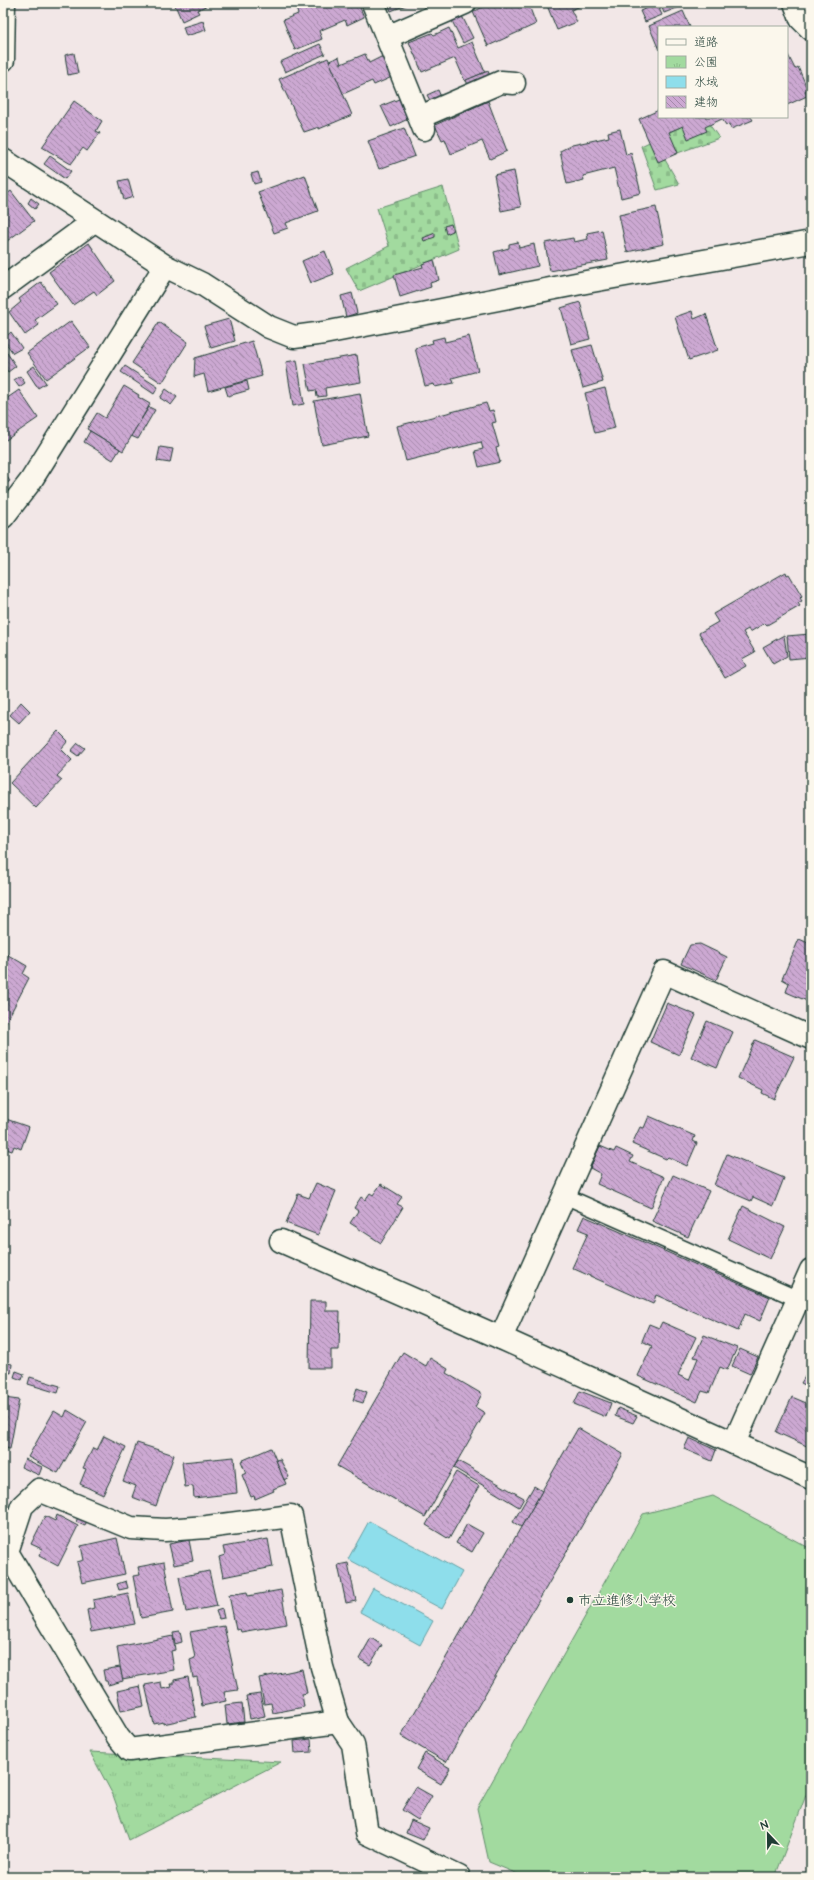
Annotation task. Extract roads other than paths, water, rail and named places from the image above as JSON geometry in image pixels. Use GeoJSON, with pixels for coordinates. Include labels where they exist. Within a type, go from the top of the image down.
{"type":"FeatureCollection","features":[{"type":"Feature","properties":{"kind":"street"},"geometry":{"type":"LineString","coordinates":[[3,60],[4,3]]}},
{"type":"Feature","properties":{"kind":"street"},"geometry":{"type":"LineString","coordinates":[[373,3],[422,123],[501,82],[514,83]]}},
{"type":"Feature","properties":{"kind":"street"},"geometry":{"type":"LineString","coordinates":[[387,37],[465,3]]}},
{"type":"Feature","properties":{"kind":"street"},"geometry":{"type":"LineString","coordinates":[[795,3],[801,19],[811,29]]}},
{"type":"Feature","properties":{"kind":"street"},"geometry":{"type":"LineString","coordinates":[[3,160],[94,221],[165,266],[202,284],[269,327],[294,336],[324,333],[578,283],[811,242]]}},
{"type":"Feature","properties":{"kind":"street"},"geometry":{"type":"LineString","coordinates":[[3,288],[94,221]]}},
{"type":"Feature","properties":{"kind":"street"},"geometry":{"type":"LineString","coordinates":[[3,517],[30,482],[165,266]]}},
{"type":"Feature","properties":{"kind":"street"},"geometry":{"type":"LineString","coordinates":[[501,1338],[664,972],[811,1038]]}},
{"type":"Feature","properties":{"kind":"street"},"geometry":{"type":"LineString","coordinates":[[281,1241],[501,1338],[811,1478]]}},
{"type":"Feature","properties":{"kind":"street"},"geometry":{"type":"LineString","coordinates":[[734,1443],[811,1270]]}},
{"type":"Feature","properties":{"kind":"street"},"geometry":{"type":"LineString","coordinates":[[338,1722],[129,1750],[118,1738],[7,1552],[22,1506],[39,1490],[131,1528],[165,1530],[207,1527],[291,1516],[322,1667],[338,1722],[353,1744],[367,1833],[459,1877]]}},
{"type":"Feature","properties":{"kind":"lane"},"geometry":{"type":"LineString","coordinates":[[565,1196],[798,1299]]}},
{"type":"Feature","properties":{"kind":"water"},"geometry":{"type":"Polygon","coordinates":[[[369,1521],[462,1572],[442,1609],[348,1559],[369,1521]]]}},
{"type":"Feature","properties":{"kind":"water"},"geometry":{"type":"Polygon","coordinates":[[[373,1588],[433,1621],[420,1645],[360,1612],[373,1588]]]}},
{"type":"Feature","properties":{"kind":"place","name":"市立進修小学校"},"geometry":{"type":"Point","coordinates":[570,1600]}}]}
